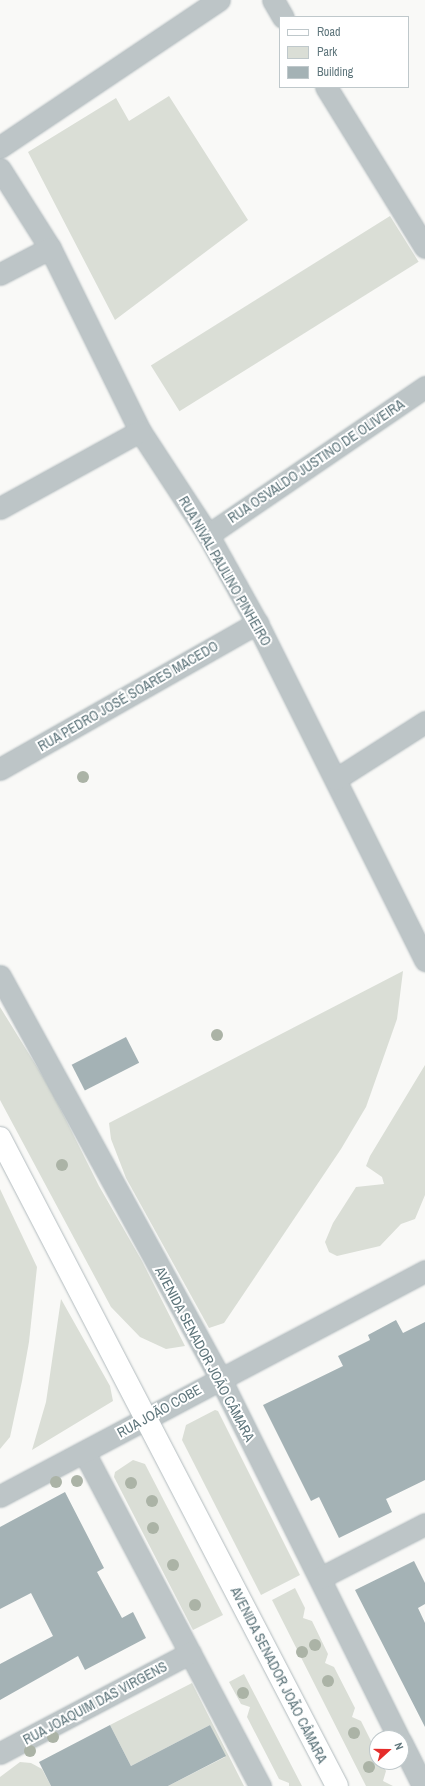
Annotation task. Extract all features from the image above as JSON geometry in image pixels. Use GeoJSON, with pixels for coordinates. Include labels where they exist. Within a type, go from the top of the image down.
{"type":"FeatureCollection","features":[{"type":"Feature","properties":{"kind":"main road","name":"AVENIDA SENADOR JOÃO CÂMARA"},"geometry":{"type":"LineString","coordinates":[[0,1138],[336,1786]]}},
{"type":"Feature","properties":{"kind":"street"},"geometry":{"type":"LineString","coordinates":[[0,147],[219,0]]}},
{"type":"Feature","properties":{"kind":"street"},"geometry":{"type":"LineString","coordinates":[[273,0],[282,16]]}},
{"type":"Feature","properties":{"kind":"street"},"geometry":{"type":"LineString","coordinates":[[327,88],[425,247]]}},
{"type":"Feature","properties":{"kind":"street","name":"RUA NIVAL PAULINO PINHEIRO"},"geometry":{"type":"LineString","coordinates":[[0,168],[50,248],[140,431],[208,534],[257,623],[425,960]]}},
{"type":"Feature","properties":{"kind":"street"},"geometry":{"type":"LineString","coordinates":[[0,274],[50,248]]}},
{"type":"Feature","properties":{"kind":"street","name":"RUA OSVALDO JUSTINO DE OLIVEIRA"},"geometry":{"type":"LineString","coordinates":[[208,534],[425,387]]}},
{"type":"Feature","properties":{"kind":"street"},"geometry":{"type":"LineString","coordinates":[[0,508],[140,431]]}},
{"type":"Feature","properties":{"kind":"street","name":"RUA PEDRO JOSÉ SOARES MACEDO"},"geometry":{"type":"LineString","coordinates":[[0,769],[257,623]]}},
{"type":"Feature","properties":{"kind":"street"},"geometry":{"type":"LineString","coordinates":[[336,779],[425,722]]}},
{"type":"Feature","properties":{"kind":"street","name":"AVENIDA SENADOR JOÃO CÂMARA"},"geometry":{"type":"LineString","coordinates":[[0,976],[220,1378],[395,1730]]}},
{"type":"Feature","properties":{"kind":"street","name":"RUA JOÃO COBE"},"geometry":{"type":"LineString","coordinates":[[0,1496],[84,1452],[146,1417],[425,1270]]}},
{"type":"Feature","properties":{"kind":"street"},"geometry":{"type":"LineString","coordinates":[[84,1452],[260,1786]]}},
{"type":"Feature","properties":{"kind":"street"},"geometry":{"type":"LineString","coordinates":[[320,1578],[425,1524]]}},
{"type":"Feature","properties":{"kind":"street","name":"RUA JOAQUIM DAS VIRGENS"},"geometry":{"type":"LineString","coordinates":[[0,1753],[190,1653]]}},
{"type":"Feature","properties":{"kind":"street"},"geometry":{"type":"LineString","coordinates":[[409,1757],[423,1782]]}},
{"type":"Feature","properties":{"kind":"green space"},"geometry":{"type":"Polygon","coordinates":[[[169,96],[248,220],[115,320],[28,152],[116,98],[129,121],[169,96]]]}},
{"type":"Feature","properties":{"kind":"green space"},"geometry":{"type":"Polygon","coordinates":[[[390,216],[419,262],[179,411],[151,365],[390,216]]]}},
{"type":"Feature","properties":{"kind":"green space"},"geometry":{"type":"Polygon","coordinates":[[[403,971],[397,1019],[366,1107],[341,1149],[224,1323],[209,1328],[126,1178],[111,1139],[109,1123],[403,971]]]}},
{"type":"Feature","properties":{"kind":"green space"},"geometry":{"type":"Polygon","coordinates":[[[0,1007],[50,1088],[99,1186],[142,1261],[185,1346],[166,1349],[140,1337],[111,1307],[0,1100],[0,1007]]]}},
{"type":"Feature","properties":{"kind":"green space"},"geometry":{"type":"Polygon","coordinates":[[[425,1065],[425,1195],[415,1219],[401,1224],[380,1246],[337,1256],[329,1252],[325,1242],[333,1223],[356,1187],[384,1184],[382,1177],[366,1166],[370,1156],[425,1065]]]}},
{"type":"Feature","properties":{"kind":"green space"},"geometry":{"type":"Polygon","coordinates":[[[0,1189],[37,1267],[29,1342],[22,1381],[10,1437],[0,1449],[0,1189]]]}},
{"type":"Feature","properties":{"kind":"green space"},"geometry":{"type":"Polygon","coordinates":[[[61,1299],[110,1386],[113,1401],[32,1450],[46,1402],[61,1299]]]}},
{"type":"Feature","properties":{"kind":"green space"},"geometry":{"type":"Polygon","coordinates":[[[215,1410],[218,1411],[300,1575],[261,1595],[182,1440],[186,1425],[215,1410]]]}},
{"type":"Feature","properties":{"kind":"green space"},"geometry":{"type":"Polygon","coordinates":[[[133,1460],[145,1464],[223,1615],[193,1630],[114,1477],[115,1472],[133,1460]]]}},
{"type":"Feature","properties":{"kind":"green space"},"geometry":{"type":"Polygon","coordinates":[[[295,1588],[305,1608],[303,1618],[312,1621],[328,1654],[325,1663],[334,1667],[355,1708],[352,1717],[361,1721],[369,1737],[369,1770],[385,1770],[383,1781],[393,1786],[366,1786],[272,1600],[295,1588]]]}},
{"type":"Feature","properties":{"kind":"green space"},"geometry":{"type":"Polygon","coordinates":[[[244,1674],[302,1786],[289,1786],[289,1783],[279,1779],[247,1717],[250,1707],[241,1704],[229,1682],[244,1674]]]}},
{"type":"Feature","properties":{"kind":"green space"},"geometry":{"type":"Polygon","coordinates":[[[192,1683],[244,1786],[168,1786],[225,1757],[210,1725],[131,1766],[110,1725],[192,1683]]]}},
{"type":"Feature","properties":{"kind":"green space"},"geometry":{"type":"Polygon","coordinates":[[[20,1762],[31,1763],[42,1769],[51,1786],[0,1786],[0,1777],[20,1762]]]}},
{"type":"Feature","properties":{"kind":"building"},"geometry":{"type":"Polygon","coordinates":[[[126,1037],[139,1063],[85,1091],[72,1065],[126,1037]]]}},
{"type":"Feature","properties":{"kind":"building"},"geometry":{"type":"Polygon","coordinates":[[[396,1320],[403,1333],[425,1322],[425,1480],[386,1499],[392,1512],[339,1538],[319,1497],[311,1501],[263,1405],[343,1366],[338,1356],[370,1340],[368,1335],[396,1320]]]}},
{"type":"Feature","properties":{"kind":"building"},"geometry":{"type":"Polygon","coordinates":[[[65,1492],[104,1568],[97,1572],[122,1618],[133,1612],[146,1638],[85,1670],[78,1656],[0,1700],[0,1664],[53,1636],[31,1593],[0,1609],[0,1527],[65,1492]]]}},
{"type":"Feature","properties":{"kind":"building"},"geometry":{"type":"Polygon","coordinates":[[[414,1561],[425,1583],[425,1604],[418,1608],[425,1623],[425,1727],[355,1590],[414,1561]]]}},
{"type":"Feature","properties":{"kind":"building"},"geometry":{"type":"Polygon","coordinates":[[[110,1725],[131,1766],[210,1725],[226,1756],[168,1786],[51,1786],[39,1762],[110,1725]]]}}]}
